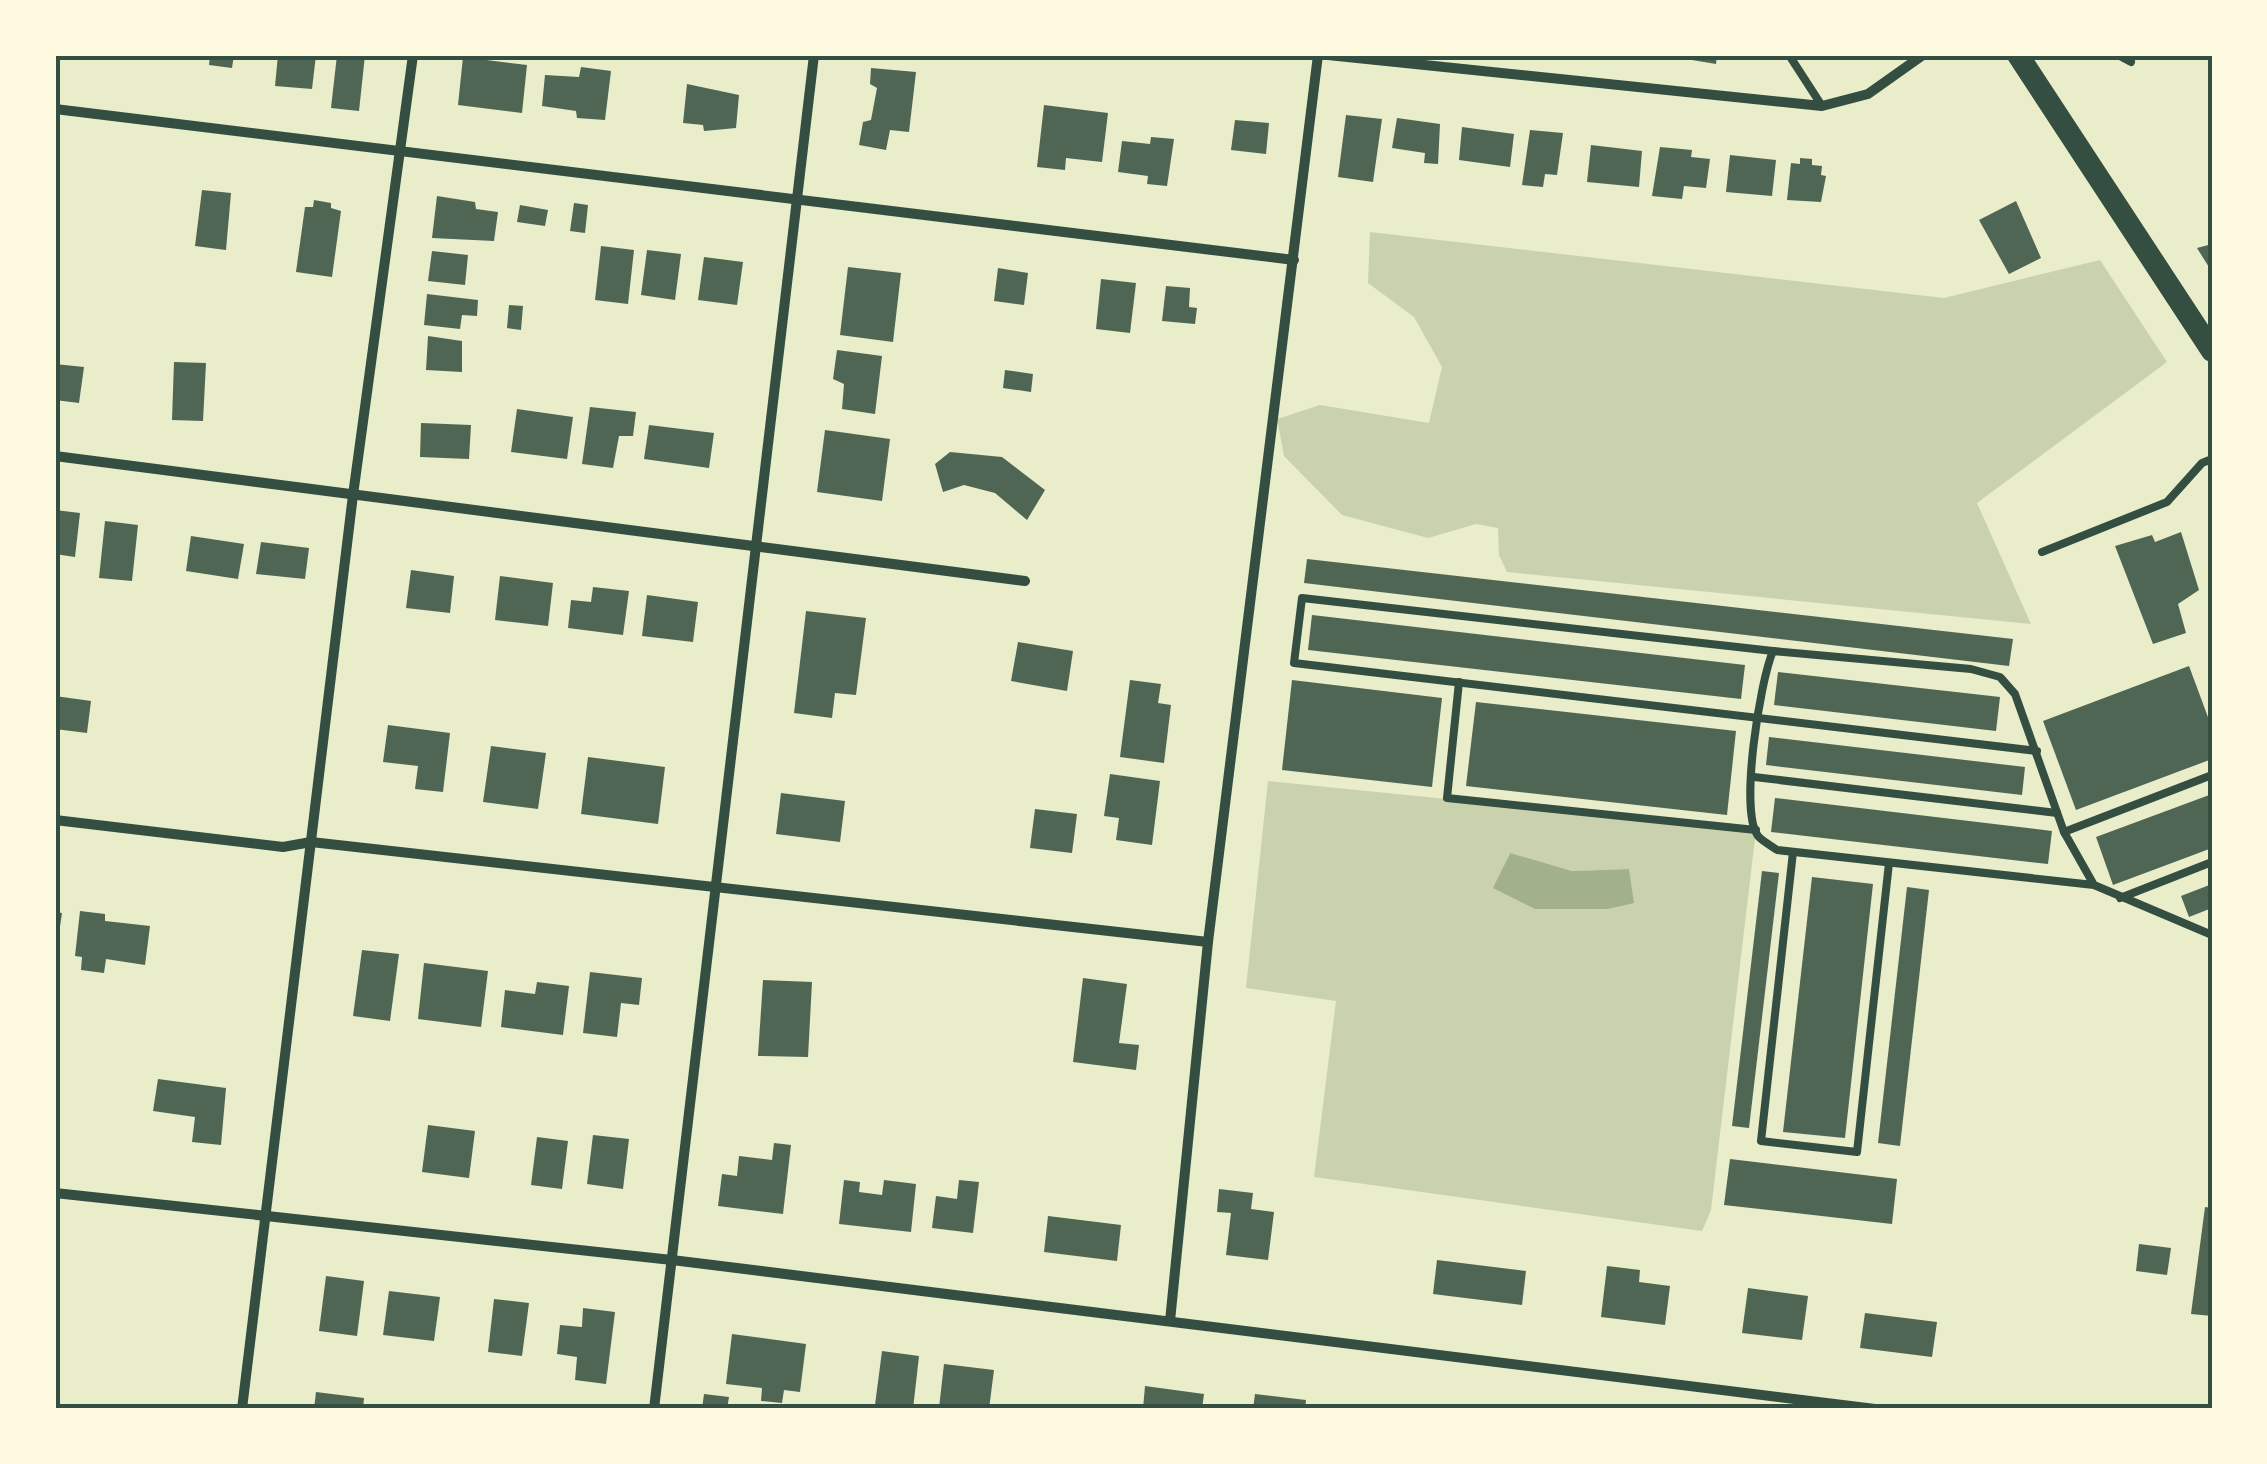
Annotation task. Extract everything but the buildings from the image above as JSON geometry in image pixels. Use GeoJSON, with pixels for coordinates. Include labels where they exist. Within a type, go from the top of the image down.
{"type":"FeatureCollection","features":[{"type":"Feature","properties":{"kind":"main road"},"geometry":{"type":"LineString","coordinates":[[2018,55],[2205,330],[2212,351]]}},
{"type":"Feature","properties":{"kind":"street"},"geometry":{"type":"LineString","coordinates":[[242,1409],[352,495],[413,55]]}},
{"type":"Feature","properties":{"kind":"street"},"geometry":{"type":"LineString","coordinates":[[654,1409],[814,55]]}},
{"type":"Feature","properties":{"kind":"street"},"geometry":{"type":"LineString","coordinates":[[1170,1321],[1208,942],[1318,55]]}},
{"type":"Feature","properties":{"kind":"street"},"geometry":{"type":"LineString","coordinates":[[1328,55],[1822,106],[1868,94],[1908,59],[1923,55]]}},
{"type":"Feature","properties":{"kind":"street"},"geometry":{"type":"LineString","coordinates":[[55,109],[1294,260]]}},
{"type":"Feature","properties":{"kind":"street"},"geometry":{"type":"LineString","coordinates":[[55,456],[1025,582]]}},
{"type":"Feature","properties":{"kind":"street"},"geometry":{"type":"LineString","coordinates":[[55,820],[283,847],[311,842],[718,885],[1208,942]]}},
{"type":"Feature","properties":{"kind":"street"},"geometry":{"type":"LineString","coordinates":[[55,1193],[266,1219],[672,1260],[1875,1409]]}},
{"type":"Feature","properties":{"kind":"lane"},"geometry":{"type":"LineString","coordinates":[[1789,55],[1822,106]]}},
{"type":"Feature","properties":{"kind":"lane"},"geometry":{"type":"LineString","coordinates":[[2118,55],[2131,62]]}},
{"type":"Feature","properties":{"kind":"lane"},"geometry":{"type":"LineString","coordinates":[[2042,552],[2167,502],[2202,463],[2212,459]]}},
{"type":"Feature","properties":{"kind":"lane"},"geometry":{"type":"LineString","coordinates":[[2038,751],[1294,663],[1302,598],[1971,669],[2000,677],[2015,694],[2038,751],[2064,832],[2094,885]]}},
{"type":"Feature","properties":{"kind":"lane"},"geometry":{"type":"LineString","coordinates":[[1773,651],[1758,718],[1751,816],[1756,830],[1777,850],[2094,885],[2212,935]]}},
{"type":"Feature","properties":{"kind":"lane"},"geometry":{"type":"LineString","coordinates":[[1459,682],[1447,798],[1756,830]]}},
{"type":"Feature","properties":{"kind":"lane"},"geometry":{"type":"LineString","coordinates":[[2064,832],[2212,775]]}},
{"type":"Feature","properties":{"kind":"lane"},"geometry":{"type":"LineString","coordinates":[[1754,777],[2058,813]]}},
{"type":"Feature","properties":{"kind":"lane"},"geometry":{"type":"LineString","coordinates":[[1793,852],[1761,1141],[1857,1152],[1890,862]]}},
{"type":"Feature","properties":{"kind":"lane"},"geometry":{"type":"LineString","coordinates":[[2120,898],[2212,862]]}},
{"type":"Feature","properties":{"kind":"shaded area"},"geometry":{"type":"Polygon","coordinates":[[[1370,232],[1944,298],[2100,260],[2167,362],[1977,503],[2031,624],[1507,572],[1499,555],[1498,528],[1476,524],[1428,538],[1342,515],[1284,456],[1277,419],[1320,405],[1429,423],[1442,367],[1414,317],[1368,283],[1370,232]]]}},
{"type":"Feature","properties":{"kind":"shaded area"},"geometry":{"type":"Polygon","coordinates":[[[1268,781],[1756,830],[1711,1210],[1702,1231],[1314,1177],[1336,1001],[1246,988],[1268,781]],[[1509,854],[1494,888],[1629,869],[1572,871],[1509,854]]]}},
{"type":"Feature","properties":{"kind":"shaded area"},"geometry":{"type":"Polygon","coordinates":[[[1510,853],[1572,871],[1629,869],[1634,903],[1608,909],[1535,909],[1493,888],[1510,853]]]}}]}
